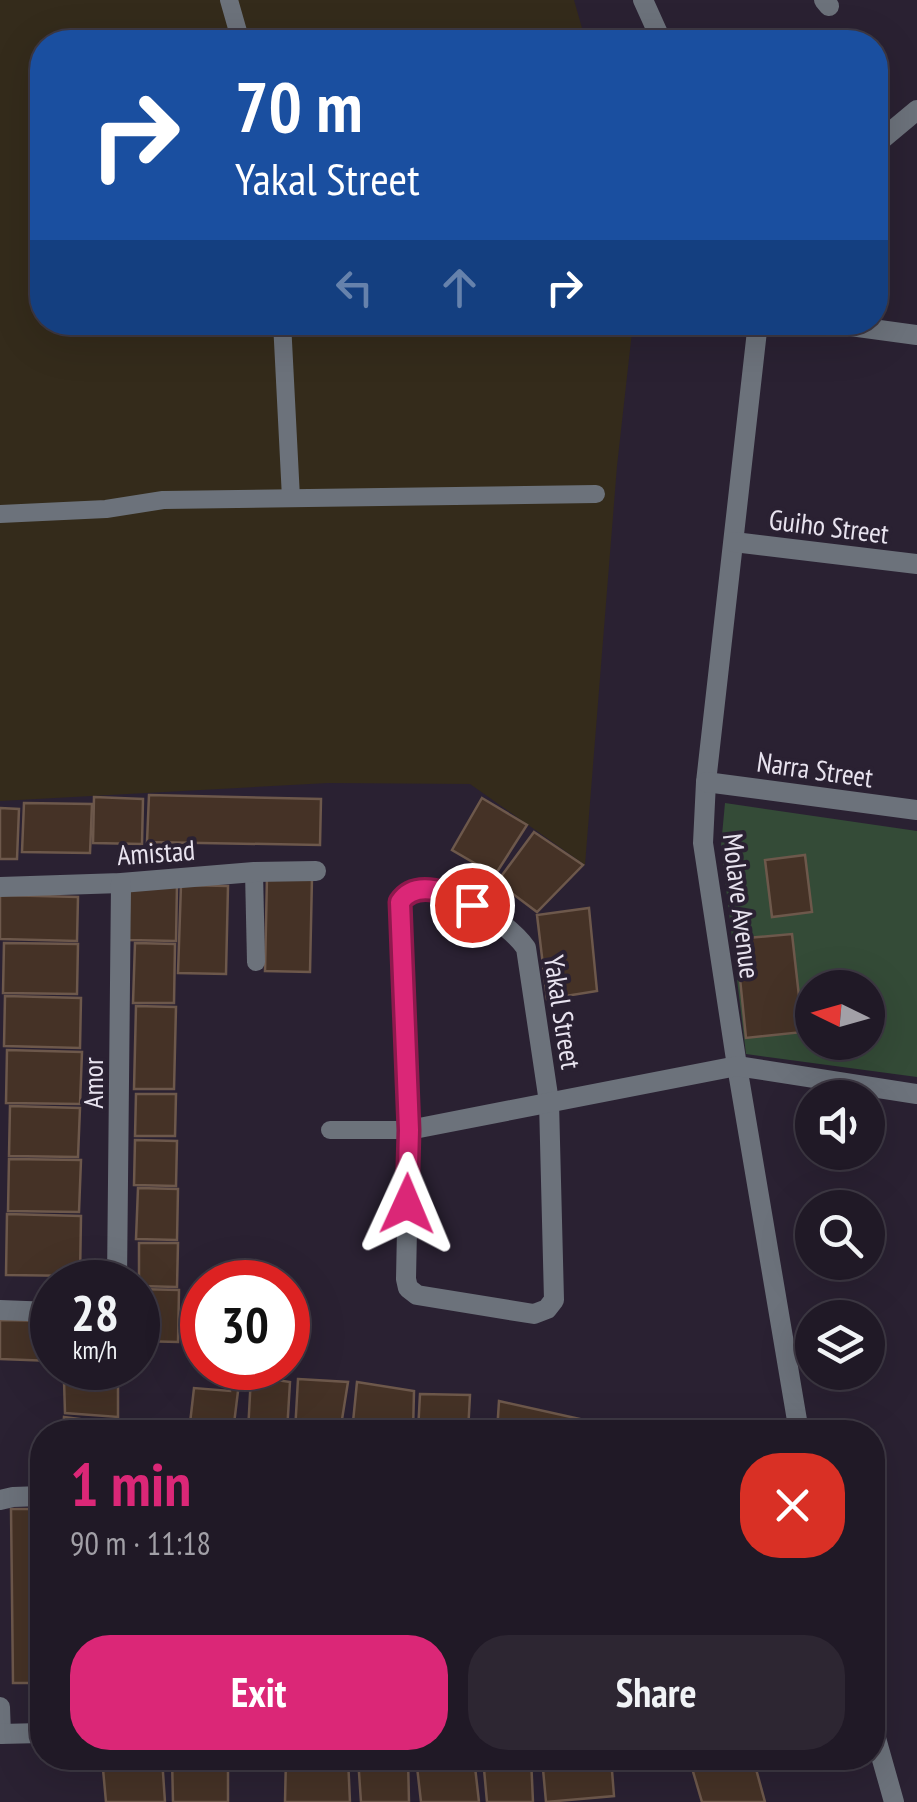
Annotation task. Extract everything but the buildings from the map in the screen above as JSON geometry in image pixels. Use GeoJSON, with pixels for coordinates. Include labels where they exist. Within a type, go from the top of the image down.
{"type":"FeatureCollection","features":[{"type":"Feature","properties":{"kind":"street"},"geometry":{"type":"LineString","coordinates":[[643,0],[655,30]]}},
{"type":"Feature","properties":{"kind":"street"},"geometry":{"type":"LineString","coordinates":[[888,134],[917,110]]}},
{"type":"Feature","properties":{"kind":"street"},"geometry":{"type":"LineString","coordinates":[[888,332],[917,336]]}},
{"type":"Feature","properties":{"kind":"street","name":"Molave Avenue"},"geometry":{"type":"LineString","coordinates":[[757,335],[706,782],[703,844],[797,1420]]}},
{"type":"Feature","properties":{"kind":"street","name":"Guiho Street"},"geometry":{"type":"LineString","coordinates":[[734,542],[917,564]]}},
{"type":"Feature","properties":{"kind":"street","name":"Narra Street"},"geometry":{"type":"LineString","coordinates":[[706,782],[917,810]]}},
{"type":"Feature","properties":{"kind":"street","name":"Amistad"},"geometry":{"type":"LineString","coordinates":[[0,887],[316,871]]}},
{"type":"Feature","properties":{"kind":"street","name":"Amor"},"geometry":{"type":"LineString","coordinates":[[118,1260],[121,883]]}},
{"type":"Feature","properties":{"kind":"street","name":"Yakal Street"},"geometry":{"type":"LineString","coordinates":[[418,889],[452,894],[492,916],[518,936],[526,948],[549,1102],[554,1300],[547,1309],[534,1314],[417,1295],[408,1288],[409,1130],[400,902],[404,895],[418,889]]}},
{"type":"Feature","properties":{"kind":"street","name":"Yakal Street"},"geometry":{"type":"LineString","coordinates":[[409,1130],[737,1066],[917,1094]]}},
{"type":"Feature","properties":{"kind":"street"},"geometry":{"type":"LineString","coordinates":[[0,1310],[30,1311]]}},
{"type":"Feature","properties":{"kind":"street"},"geometry":{"type":"LineString","coordinates":[[0,1500],[30,1496]]}},
{"type":"Feature","properties":{"kind":"street"},"geometry":{"type":"LineString","coordinates":[[0,1707],[0,1734],[30,1733]]}},
{"type":"Feature","properties":{"kind":"street"},"geometry":{"type":"LineString","coordinates":[[885,1770],[894,1802]]}},
{"type":"Feature","properties":{"kind":"lane"},"geometry":{"type":"LineString","coordinates":[[229,0],[238,30]]}},
{"type":"Feature","properties":{"kind":"lane"},"geometry":{"type":"LineString","coordinates":[[283,335],[290,498]]}},
{"type":"Feature","properties":{"kind":"lane"},"geometry":{"type":"LineString","coordinates":[[0,514],[106,508],[163,500],[596,494]]}},
{"type":"Feature","properties":{"kind":"lane"},"geometry":{"type":"LineString","coordinates":[[254,872],[256,962]]}},
{"type":"Feature","properties":{"kind":"lane"},"geometry":{"type":"LineString","coordinates":[[330,1130],[409,1130]]}},
{"type":"Feature","properties":{"kind":"shaded area"},"geometry":{"type":"Polygon","coordinates":[[[0,0],[574,0],[583,30],[30,30],[30,335],[632,335],[617,466],[585,865],[470,784],[328,783],[0,801],[0,0]]]}},
{"type":"Feature","properties":{"kind":"green space"},"geometry":{"type":"Polygon","coordinates":[[[725,803],[917,831],[917,1077],[746,1054],[721,846],[725,803]]]}},
{"type":"Feature","properties":{"kind":"route"},"geometry":{"type":"LineString","coordinates":[[407,1204],[409,1130],[400,902],[404,895],[418,889],[452,894],[472,905]]}}]}
